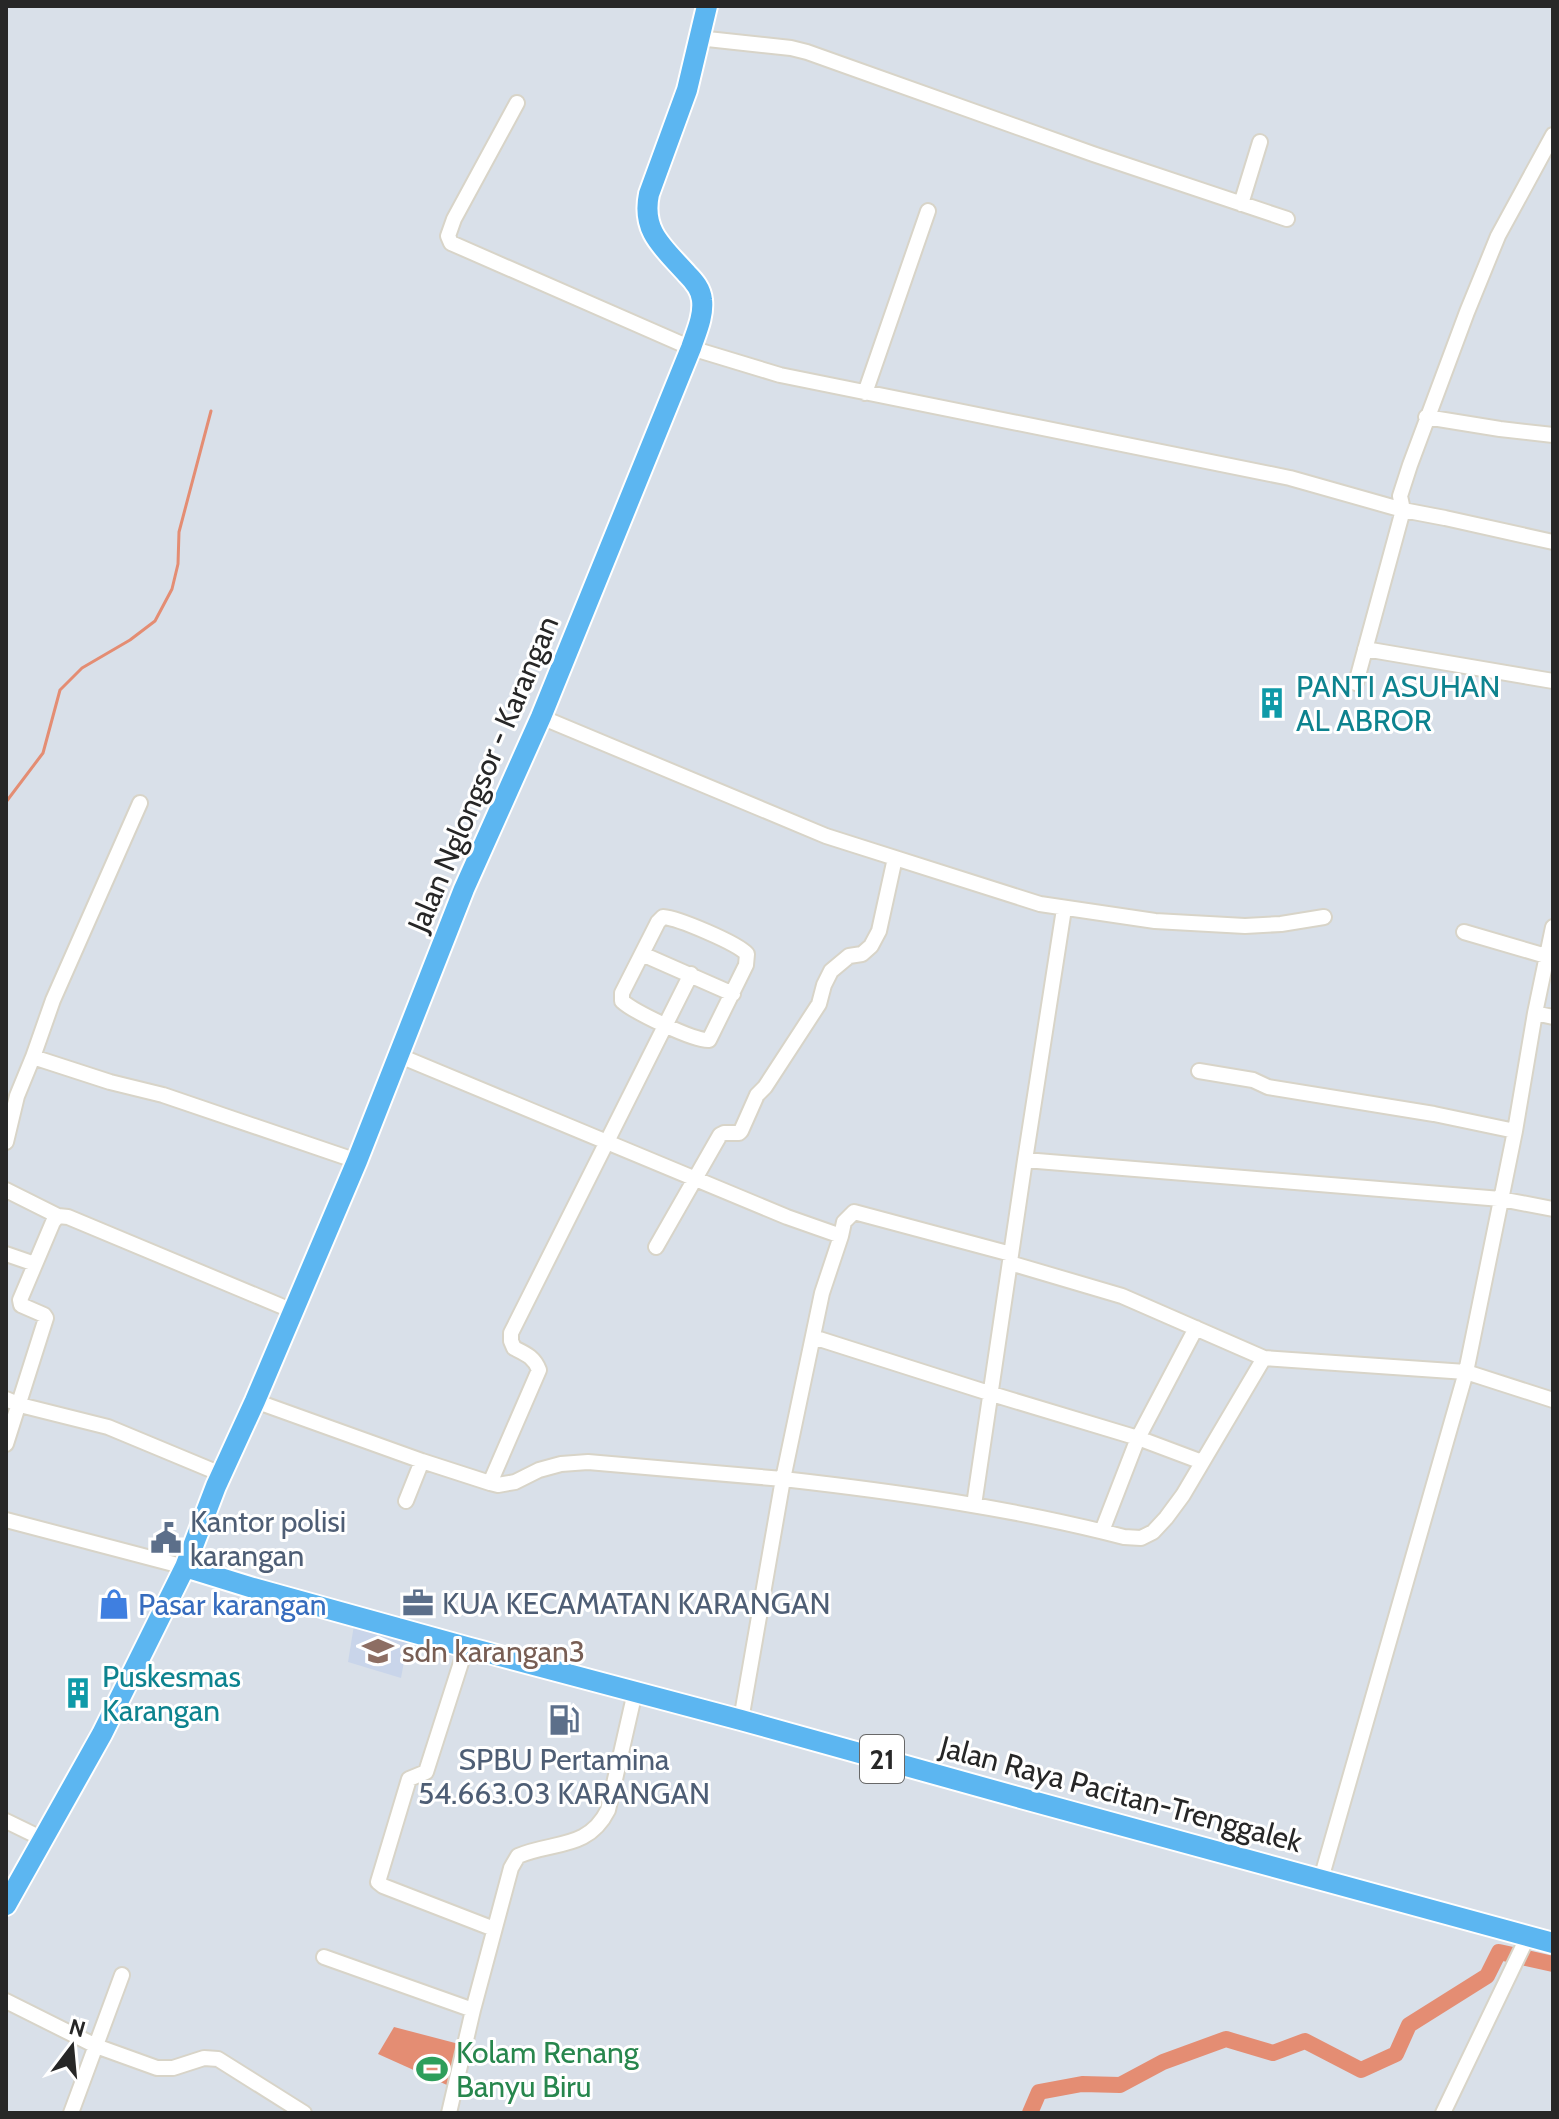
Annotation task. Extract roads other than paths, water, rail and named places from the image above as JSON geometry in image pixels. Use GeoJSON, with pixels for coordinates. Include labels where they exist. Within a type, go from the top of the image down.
{"type":"FeatureCollection","features":[{"type":"Feature","properties":{"kind":"highway","name":"Jalan Nglongsor - Karangan"},"geometry":{"type":"LineString","coordinates":[[43,1839],[102,1734],[185,1567],[221,1474],[357,1161],[464,889],[541,717],[691,348],[702,315],[702,299],[698,287],[657,240],[649,226],[646,210],[687,90],[707,6]]}},
{"type":"Feature","properties":{"kind":"highway","name":"Jalan Raya Pacitan-Trenggalek"},"geometry":{"type":"LineString","coordinates":[[185,1567],[466,1647],[1321,1879],[1524,1943],[1553,1943]]}},
{"type":"Feature","properties":{"kind":"highway"},"geometry":{"type":"LineString","coordinates":[[6,1905],[43,1839]]}},
{"type":"Feature","properties":{"kind":"street"},"geometry":{"type":"LineString","coordinates":[[697,44],[791,48],[807,52],[1287,219]]}},
{"type":"Feature","properties":{"kind":"street"},"geometry":{"type":"LineString","coordinates":[[517,103],[454,219],[448,236],[451,243],[691,348],[780,375],[1290,478],[1403,510],[1553,542]]}},
{"type":"Feature","properties":{"kind":"street"},"geometry":{"type":"LineString","coordinates":[[1356,683],[1403,510],[1400,496],[1426,417],[1498,236],[1553,135]]}},
{"type":"Feature","properties":{"kind":"street"},"geometry":{"type":"LineString","coordinates":[[1241,204],[1260,142]]}},
{"type":"Feature","properties":{"kind":"street"},"geometry":{"type":"LineString","coordinates":[[865,393],[928,211]]}},
{"type":"Feature","properties":{"kind":"street"},"geometry":{"type":"LineString","coordinates":[[1426,417],[1553,435]]}},
{"type":"Feature","properties":{"kind":"street"},"geometry":{"type":"LineString","coordinates":[[1365,649],[1553,681]]}},
{"type":"Feature","properties":{"kind":"street"},"geometry":{"type":"LineString","coordinates":[[541,717],[826,836],[1026,900],[1064,909],[1155,921],[1267,926],[1324,917]]}},
{"type":"Feature","properties":{"kind":"street"},"geometry":{"type":"LineString","coordinates":[[6,1142],[17,1096],[53,1000],[140,803]]}},
{"type":"Feature","properties":{"kind":"street"},"geometry":{"type":"LineString","coordinates":[[656,1247],[720,1135],[741,1131],[757,1095],[819,1004],[831,971],[849,956],[862,954],[871,946],[879,931],[895,858]]}},
{"type":"Feature","properties":{"kind":"street"},"geometry":{"type":"LineString","coordinates":[[974,1505],[1064,909]]}},
{"type":"Feature","properties":{"kind":"street"},"geometry":{"type":"LineString","coordinates":[[663,917],[739,947],[747,954],[748,959],[733,994],[709,1040],[701,1040],[666,1025],[622,1001],[622,993],[663,917]]}},
{"type":"Feature","properties":{"kind":"street"},"geometry":{"type":"LineString","coordinates":[[1321,1879],[1466,1372],[1553,927]]}},
{"type":"Feature","properties":{"kind":"street"},"geometry":{"type":"LineString","coordinates":[[1464,932],[1546,956]]}},
{"type":"Feature","properties":{"kind":"street"},"geometry":{"type":"LineString","coordinates":[[642,954],[733,994]]}},
{"type":"Feature","properties":{"kind":"street"},"geometry":{"type":"LineString","coordinates":[[490,1483],[539,1370],[536,1362],[514,1348],[511,1333],[691,974]]}},
{"type":"Feature","properties":{"kind":"street"},"geometry":{"type":"LineString","coordinates":[[1535,1013],[1553,1017]]}},
{"type":"Feature","properties":{"kind":"street"},"geometry":{"type":"LineString","coordinates":[[400,1056],[787,1217],[841,1236]]}},
{"type":"Feature","properties":{"kind":"street"},"geometry":{"type":"LineString","coordinates":[[33,1057],[163,1095],[357,1161]]}},
{"type":"Feature","properties":{"kind":"street"},"geometry":{"type":"LineString","coordinates":[[1199,1071],[1253,1080],[1268,1087],[1434,1114],[1515,1131]]}},
{"type":"Feature","properties":{"kind":"street"},"geometry":{"type":"LineString","coordinates":[[1025,1160],[1501,1199],[1553,1209]]}},
{"type":"Feature","properties":{"kind":"street"},"geometry":{"type":"LineString","coordinates":[[6,1190],[58,1216],[68,1217],[293,1311]]}},
{"type":"Feature","properties":{"kind":"street"},"geometry":{"type":"LineString","coordinates":[[741,1720],[783,1479],[822,1293],[844,1222],[854,1212],[1122,1296],[1264,1358],[1466,1372],[1553,1400]]}},
{"type":"Feature","properties":{"kind":"street"},"geometry":{"type":"LineString","coordinates":[[6,1444],[13,1402],[46,1318],[20,1302],[58,1216]]}},
{"type":"Feature","properties":{"kind":"street"},"geometry":{"type":"LineString","coordinates":[[6,1254],[35,1264]]}},
{"type":"Feature","properties":{"kind":"street"},"geometry":{"type":"LineString","coordinates":[[1102,1531],[1138,1438],[1196,1328]]}},
{"type":"Feature","properties":{"kind":"street"},"geometry":{"type":"LineString","coordinates":[[813,1337],[1138,1438],[1202,1462]]}},
{"type":"Feature","properties":{"kind":"street"},"geometry":{"type":"LineString","coordinates":[[255,1401],[498,1485],[515,1482],[539,1470],[561,1464],[588,1462],[876,1489],[1141,1538],[1153,1532],[1183,1495],[1264,1358]]}},
{"type":"Feature","properties":{"kind":"street"},"geometry":{"type":"LineString","coordinates":[[13,1402],[108,1427],[221,1474]]}},
{"type":"Feature","properties":{"kind":"street"},"geometry":{"type":"LineString","coordinates":[[406,1501],[422,1461]]}},
{"type":"Feature","properties":{"kind":"street"},"geometry":{"type":"LineString","coordinates":[[6,1520],[185,1567]]}},
{"type":"Feature","properties":{"kind":"street"},"geometry":{"type":"LineString","coordinates":[[466,1647],[426,1772],[409,1779],[378,1882],[494,1929]]}},
{"type":"Feature","properties":{"kind":"street"},"geometry":{"type":"LineString","coordinates":[[449,2113],[511,1868],[518,1856],[568,1843],[594,1830],[602,1822],[608,1810],[635,1692]]}},
{"type":"Feature","properties":{"kind":"street"},"geometry":{"type":"LineString","coordinates":[[6,1821],[43,1839]]}},
{"type":"Feature","properties":{"kind":"street"},"geometry":{"type":"LineString","coordinates":[[1443,2113],[1524,1943]]}},
{"type":"Feature","properties":{"kind":"street"},"geometry":{"type":"LineString","coordinates":[[324,1957],[473,2010]]}},
{"type":"Feature","properties":{"kind":"street"},"geometry":{"type":"LineString","coordinates":[[71,2113],[122,1975]]}},
{"type":"Feature","properties":{"kind":"street"},"geometry":{"type":"LineString","coordinates":[[6,2001],[96,2046],[157,2068],[173,2068],[204,2058],[218,2059],[304,2113]]}},
{"type":"Feature","properties":{"kind":"waterway"},"geometry":{"type":"LineString","coordinates":[[6,802],[43,753],[60,690],[82,668],[130,640],[155,621],[172,589],[178,564],[179,532],[211,411]]}},
{"type":"Feature","properties":{"kind":"waterway"},"geometry":{"type":"LineString","coordinates":[[1030,2113],[1039,2092],[1082,2084],[1120,2085],[1163,2062],[1226,2039],[1273,2053],[1305,2041],[1361,2070],[1396,2054],[1409,2025],[1487,1976],[1499,1952],[1553,1964]]}},
{"type":"Feature","properties":{"kind":"place","name":"PANTI ASUHAN AL ABROR"},"geometry":{"type":"Point","coordinates":[1272,703]}},
{"type":"Feature","properties":{"kind":"place","name":"Kantor polisi karangan"},"geometry":{"type":"Point","coordinates":[166,1538]}},
{"type":"Feature","properties":{"kind":"place","name":"KUA KECAMATAN KARANGAN"},"geometry":{"type":"Point","coordinates":[418,1603]}},
{"type":"Feature","properties":{"kind":"place","name":"Pasar karangan"},"geometry":{"type":"Point","coordinates":[114,1604]}},
{"type":"Feature","properties":{"kind":"place","name":"sdn karangan3"},"geometry":{"type":"Point","coordinates":[378,1651]}},
{"type":"Feature","properties":{"kind":"place","name":"Puskesmas Karangan"},"geometry":{"type":"Point","coordinates":[78,1693]}},
{"type":"Feature","properties":{"kind":"place","name":"SPBU Pertamina 54.663.03 KARANGAN"},"geometry":{"type":"Point","coordinates":[564,1720]}},
{"type":"Feature","properties":{"kind":"place","name":"Kolam Renang Banyu Biru"},"geometry":{"type":"Point","coordinates":[432,2069]}}]}
